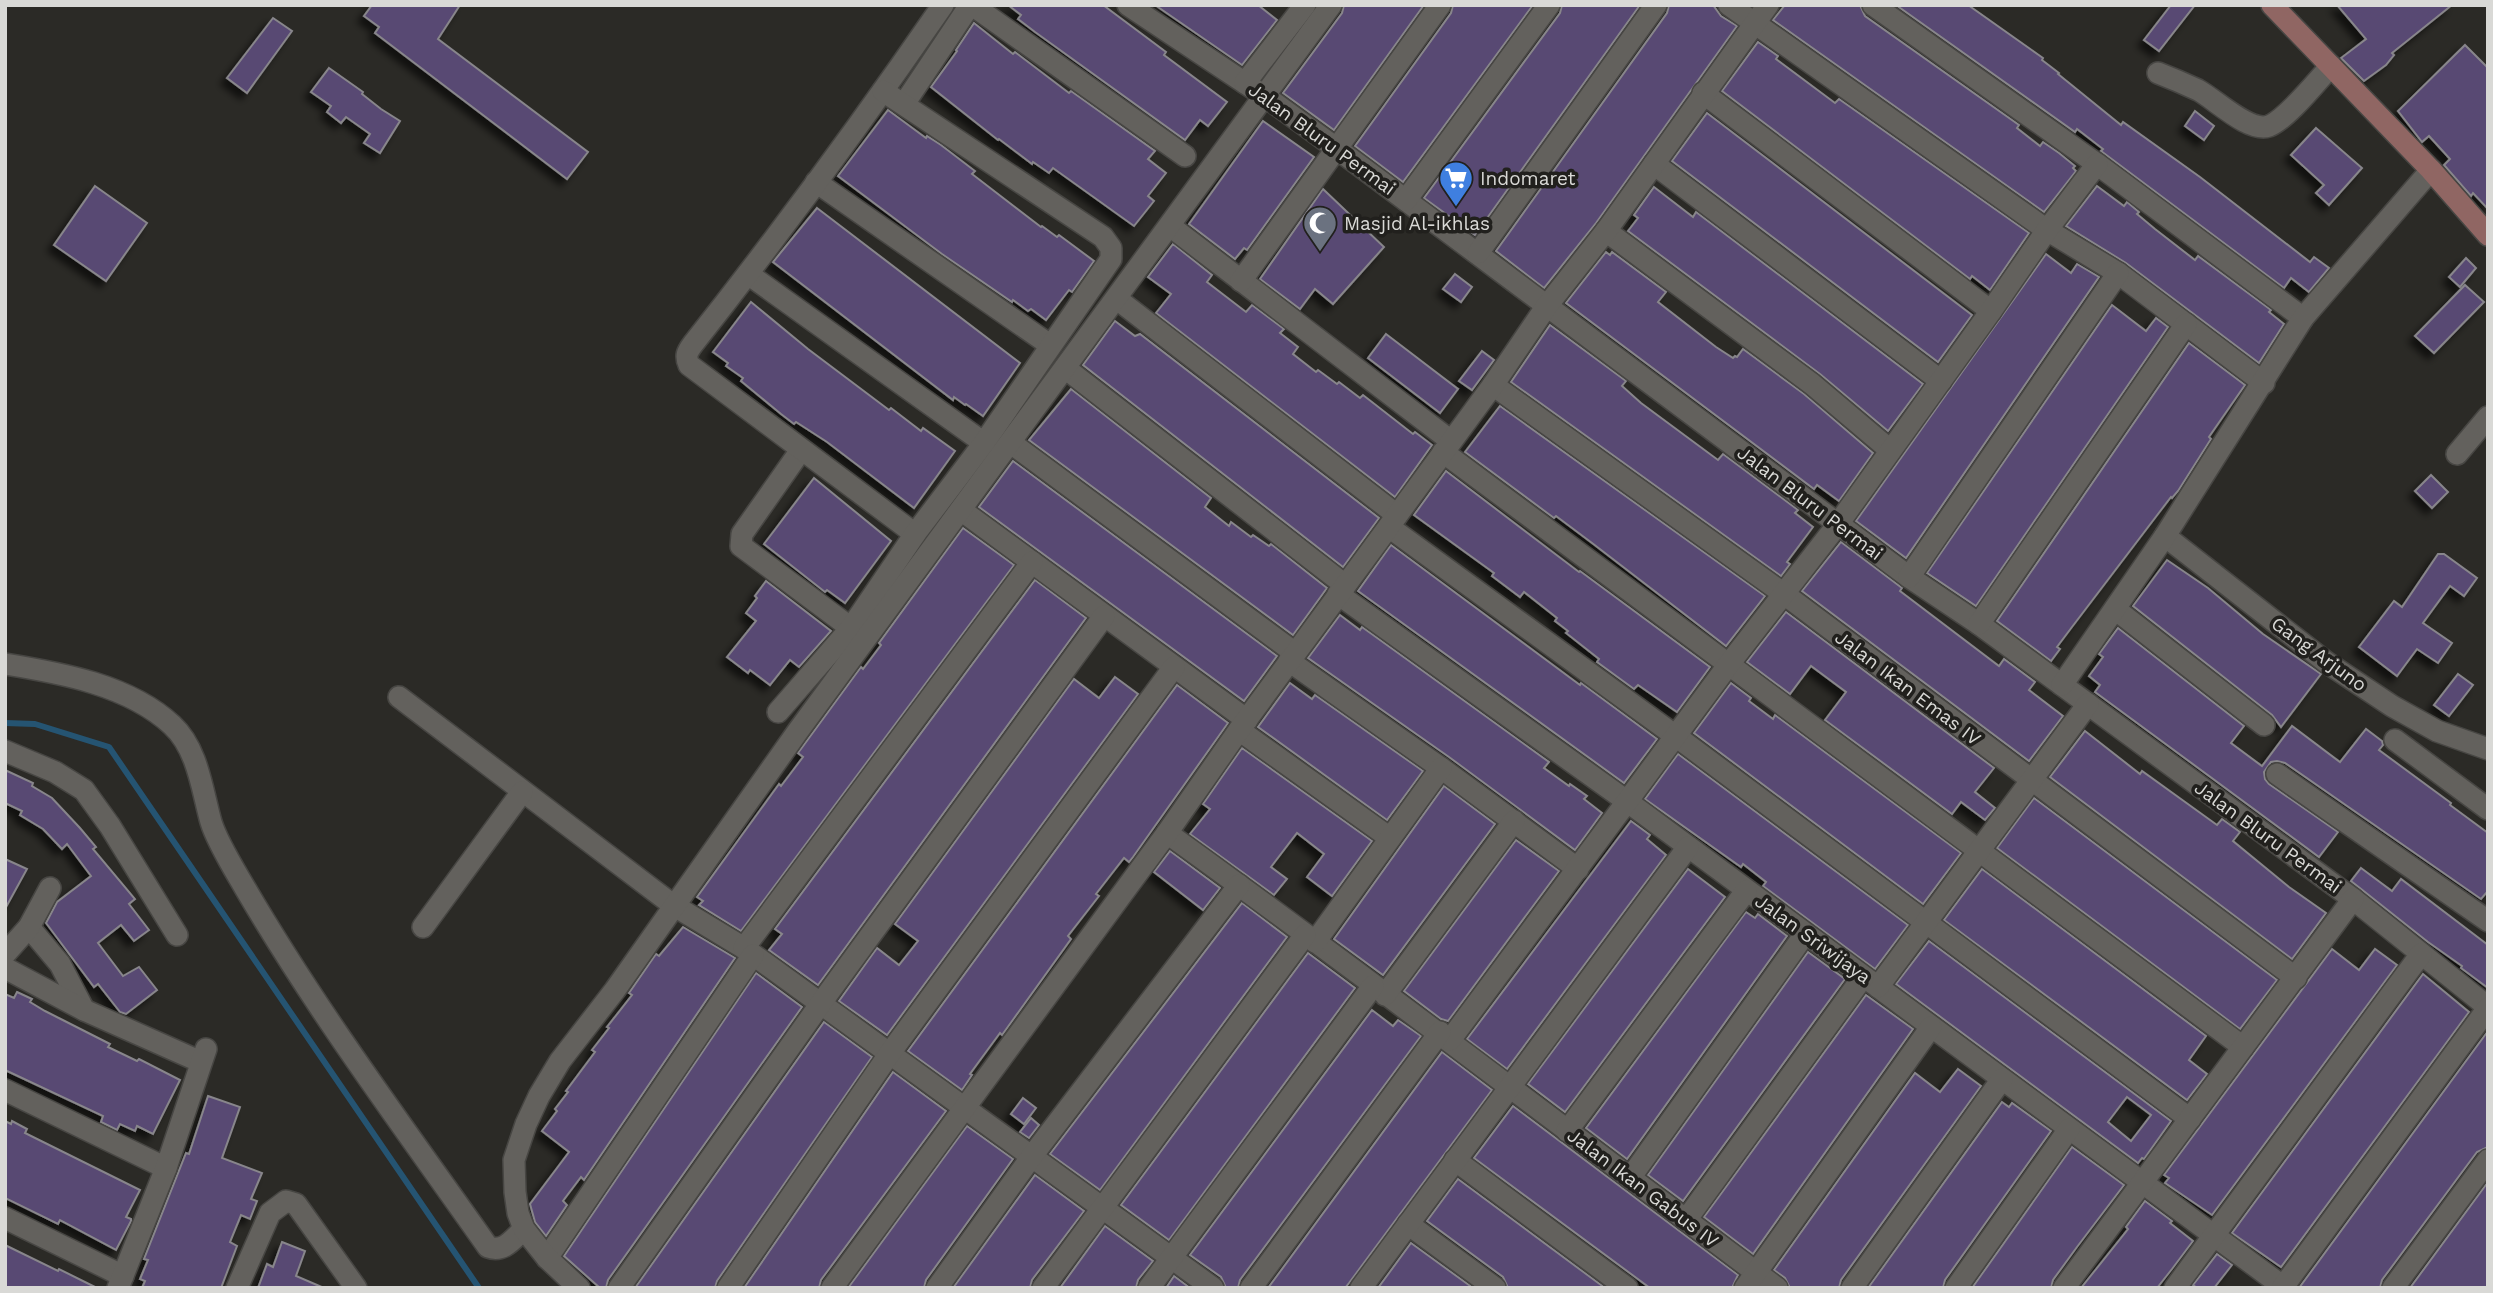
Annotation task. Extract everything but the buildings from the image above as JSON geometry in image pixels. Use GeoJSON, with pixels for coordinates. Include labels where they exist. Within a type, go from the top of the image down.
{"type":"FeatureCollection","features":[{"type":"Feature","properties":{"kind":"street"},"geometry":{"type":"LineString","coordinates":[[915,534],[689,365],[686,359],[687,352],[816,182],[943,5]]}},
{"type":"Feature","properties":{"kind":"street"},"geometry":{"type":"LineString","coordinates":[[904,104],[971,5],[1185,156]]}},
{"type":"Feature","properties":{"kind":"street","name":"Jalan Bluru Permai"},"geometry":{"type":"LineString","coordinates":[[1128,5],[1266,97],[1336,148],[1909,577],[1979,624],[2353,899],[2488,1007]]}},
{"type":"Feature","properties":{"kind":"street"},"geometry":{"type":"LineString","coordinates":[[1245,83],[1304,12],[1331,5]]}},
{"type":"Feature","properties":{"kind":"street"},"geometry":{"type":"LineString","coordinates":[[1241,281],[1440,5]]}},
{"type":"Feature","properties":{"kind":"street"},"geometry":{"type":"LineString","coordinates":[[1406,200],[1549,5]]}},
{"type":"Feature","properties":{"kind":"street"},"geometry":{"type":"LineString","coordinates":[[1478,253],[1656,5]]}},
{"type":"Feature","properties":{"kind":"street"},"geometry":{"type":"LineString","coordinates":[[1729,5],[2047,230],[2118,273],[2264,383]]}},
{"type":"Feature","properties":{"kind":"street"},"geometry":{"type":"LineString","coordinates":[[832,1288],[1167,833],[1292,657],[1493,385],[1546,307],[1605,231],[1768,5]]}},
{"type":"Feature","properties":{"kind":"street"},"geometry":{"type":"LineString","coordinates":[[1873,5],[2097,164],[2303,318]]}},
{"type":"Feature","properties":{"kind":"street"},"geometry":{"type":"LineString","coordinates":[[2273,5],[2431,170],[2488,235]]}},
{"type":"Feature","properties":{"kind":"street"},"geometry":{"type":"LineString","coordinates":[[579,1288],[547,1258],[524,1229],[515,1192],[514,1160],[539,1096],[673,905],[1266,97],[1304,12]]}},
{"type":"Feature","properties":{"kind":"street"},"geometry":{"type":"LineString","coordinates":[[2158,73],[2200,92],[2257,127],[2269,126],[2287,113],[2331,66]]}},
{"type":"Feature","properties":{"kind":"street"},"geometry":{"type":"LineString","coordinates":[[778,712],[851,628],[915,534],[984,443],[1111,258],[1111,248],[1102,237],[883,90]]}},
{"type":"Feature","properties":{"kind":"street"},"geometry":{"type":"LineString","coordinates":[[1703,93],[1992,311]]}},
{"type":"Feature","properties":{"kind":"street"},"geometry":{"type":"LineString","coordinates":[[1654,164],[1941,380]]}},
{"type":"Feature","properties":{"kind":"street"},"geometry":{"type":"LineString","coordinates":[[1251,1288],[1445,1036],[1578,869],[1729,664],[1838,524],[2097,164]]}},
{"type":"Feature","properties":{"kind":"street"},"geometry":{"type":"LineString","coordinates":[[2062,685],[2165,536],[2303,318],[2431,170]]}},
{"type":"Feature","properties":{"kind":"street"},"geometry":{"type":"LineString","coordinates":[[816,182],[1050,345]]}},
{"type":"Feature","properties":{"kind":"street"},"geometry":{"type":"LineString","coordinates":[[1170,226],[1447,447],[1729,664],[2243,1047]]}},
{"type":"Feature","properties":{"kind":"street"},"geometry":{"type":"LineString","coordinates":[[1605,231],[1812,384],[1891,450]]}},
{"type":"Feature","properties":{"kind":"street"},"geometry":{"type":"LineString","coordinates":[[1909,577],[2118,273]]}},
{"type":"Feature","properties":{"kind":"street"},"geometry":{"type":"LineString","coordinates":[[748,274],[984,443]]}},
{"type":"Feature","properties":{"kind":"street"},"geometry":{"type":"LineString","coordinates":[[1117,299],[1393,521],[1677,737],[2190,1119]]}},
{"type":"Feature","properties":{"kind":"street"},"geometry":{"type":"LineString","coordinates":[[1979,624],[2186,324]]}},
{"type":"Feature","properties":{"kind":"street","name":"Jalan Sriwijaya"},"geometry":{"type":"LineString","coordinates":[[1065,368],[1342,590],[2284,1287]]}},
{"type":"Feature","properties":{"kind":"street","name":"Jalan Ikan Emas IV"},"geometry":{"type":"LineString","coordinates":[[1493,385],[1784,594],[2296,978]]}},
{"type":"Feature","properties":{"kind":"street"},"geometry":{"type":"LineString","coordinates":[[2457,454],[2488,417]]}},
{"type":"Feature","properties":{"kind":"street"},"geometry":{"type":"LineString","coordinates":[[1011,443],[1292,657],[1578,869]]}},
{"type":"Feature","properties":{"kind":"street"},"geometry":{"type":"LineString","coordinates":[[801,450],[742,534],[741,546],[851,628]]}},
{"type":"Feature","properties":{"kind":"street"},"geometry":{"type":"LineString","coordinates":[[961,510],[1174,667],[1243,725],[1391,838]]}},
{"type":"Feature","properties":{"kind":"street","name":"Gang Arjuno"},"geometry":{"type":"LineString","coordinates":[[2165,536],[2326,662],[2392,706],[2437,731],[2488,749]]}},
{"type":"Feature","properties":{"kind":"street"},"geometry":{"type":"LineString","coordinates":[[547,1258],[749,951],[1032,562]]}},
{"type":"Feature","properties":{"kind":"street"},"geometry":{"type":"LineString","coordinates":[[2115,609],[2264,725]]}},
{"type":"Feature","properties":{"kind":"street"},"geometry":{"type":"LineString","coordinates":[[619,1288],[821,1003],[1104,616]]}},
{"type":"Feature","properties":{"kind":"street"},"geometry":{"type":"LineString","coordinates":[[5,664],[75,676],[148,707],[172,726],[184,740],[198,773],[212,824],[244,887],[344,1042],[488,1247],[502,1249],[524,1229]]}},
{"type":"Feature","properties":{"kind":"street"},"geometry":{"type":"LineString","coordinates":[[728,1288],[890,1053],[1174,667]]}},
{"type":"Feature","properties":{"kind":"street"},"geometry":{"type":"LineString","coordinates":[[399,697],[673,905],[749,951],[1213,1288]]}},
{"type":"Feature","properties":{"kind":"street"},"geometry":{"type":"LineString","coordinates":[[1686,1220],[1870,982],[1927,922],[2088,704]]}},
{"type":"Feature","properties":{"kind":"street"},"geometry":{"type":"LineString","coordinates":[[2395,740],[2488,809]]}},
{"type":"Feature","properties":{"kind":"street"},"geometry":{"type":"LineString","coordinates":[[5,751],[55,772],[85,790],[177,935]]}},
{"type":"Feature","properties":{"kind":"street"},"geometry":{"type":"LineString","coordinates":[[1043,1288],[1310,938],[1391,838],[1441,768]]}},
{"type":"Feature","properties":{"kind":"street"},"geometry":{"type":"LineString","coordinates":[[2277,774],[2488,921]]}},
{"type":"Feature","properties":{"kind":"street"},"geometry":{"type":"LineString","coordinates":[[423,927],[522,792]]}},
{"type":"Feature","properties":{"kind":"street"},"geometry":{"type":"LineString","coordinates":[[1149,1288],[1514,821]]}},
{"type":"Feature","properties":{"kind":"street","name":"Jalan Ikan Gabus IV"},"geometry":{"type":"LineString","coordinates":[[1167,833],[1379,991],[1445,1036],[1509,1088],[1686,1220],[1750,1280],[1777,1288]]}},
{"type":"Feature","properties":{"kind":"street"},"geometry":{"type":"LineString","coordinates":[[1361,1288],[1688,847]]}},
{"type":"Feature","properties":{"kind":"street"},"geometry":{"type":"LineString","coordinates":[[937,1288],[1032,1156],[1239,885]]}},
{"type":"Feature","properties":{"kind":"street"},"geometry":{"type":"LineString","coordinates":[[5,954],[29,927],[50,888]]}},
{"type":"Feature","properties":{"kind":"street"},"geometry":{"type":"LineString","coordinates":[[1567,1131],[1746,891]]}},
{"type":"Feature","properties":{"kind":"street"},"geometry":{"type":"LineString","coordinates":[[2064,1288],[2353,899]]}},
{"type":"Feature","properties":{"kind":"street"},"geometry":{"type":"LineString","coordinates":[[29,927],[60,964],[84,1010]]}},
{"type":"Feature","properties":{"kind":"street"},"geometry":{"type":"LineString","coordinates":[[1630,1178],[1805,934]]}},
{"type":"Feature","properties":{"kind":"street"},"geometry":{"type":"LineString","coordinates":[[2175,1288],[2421,954]]}},
{"type":"Feature","properties":{"kind":"street"},"geometry":{"type":"LineString","coordinates":[[5,968],[84,1010],[204,1056],[166,1168],[120,1282],[5,1219]]}},
{"type":"Feature","properties":{"kind":"street"},"geometry":{"type":"LineString","coordinates":[[2284,1287],[2488,1007]]}},
{"type":"Feature","properties":{"kind":"street"},"geometry":{"type":"LineString","coordinates":[[1750,1280],[1931,1027]]}},
{"type":"Feature","properties":{"kind":"street"},"geometry":{"type":"LineString","coordinates":[[1852,1288],[2002,1079]]}},
{"type":"Feature","properties":{"kind":"street"},"geometry":{"type":"LineString","coordinates":[[5,1090],[166,1168]]}},
{"type":"Feature","properties":{"kind":"street"},"geometry":{"type":"LineString","coordinates":[[1956,1288],[2070,1129]]}},
{"type":"Feature","properties":{"kind":"street"},"geometry":{"type":"LineString","coordinates":[[1455,1160],[1627,1288]]}},
{"type":"Feature","properties":{"kind":"street"},"geometry":{"type":"LineString","coordinates":[[2393,1288],[2488,1160]]}},
{"type":"Feature","properties":{"kind":"street"},"geometry":{"type":"LineString","coordinates":[[237,1288],[270,1213],[286,1201],[296,1204],[356,1288]]}},
{"type":"Feature","properties":{"kind":"street"},"geometry":{"type":"LineString","coordinates":[[1408,1224],[1495,1288]]}},
{"type":"Feature","properties":{"kind":"waterway"},"geometry":{"type":"LineString","coordinates":[[5,723],[35,724],[109,747],[479,1288]]}},
{"type":"Feature","properties":{"kind":"place","name":"Indomaret"},"geometry":{"type":"Point","coordinates":[1456,208]}},
{"type":"Feature","properties":{"kind":"place","name":"Masjid Al-ikhlas"},"geometry":{"type":"Point","coordinates":[1320,253]}}]}
